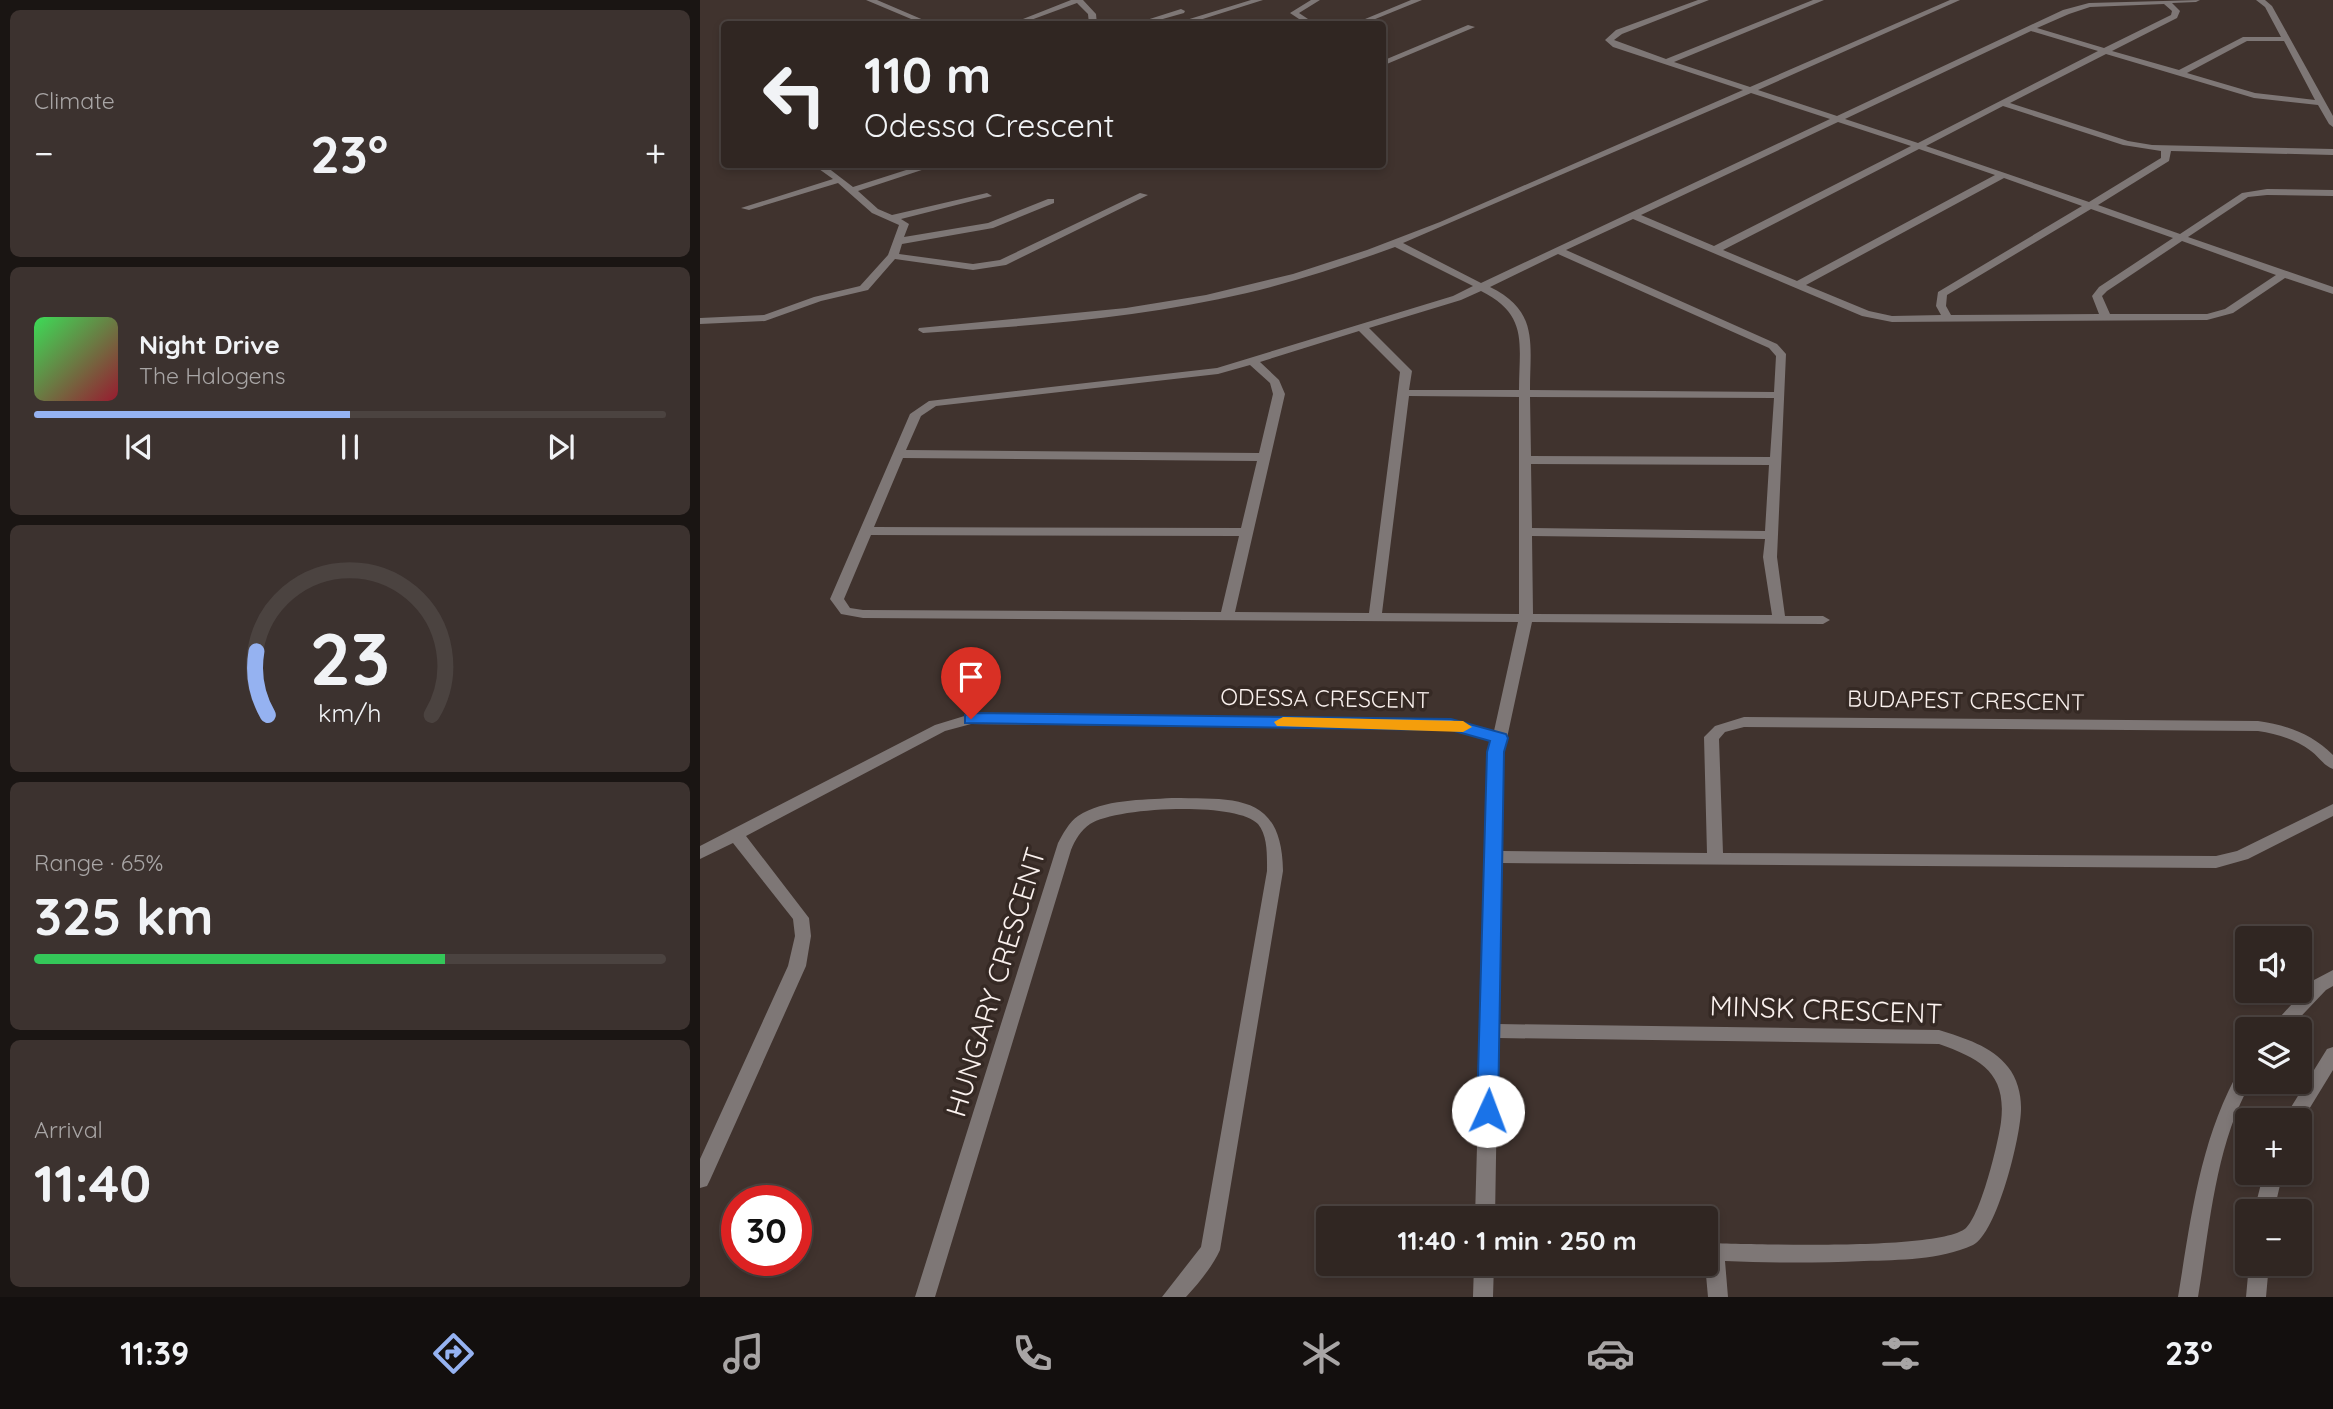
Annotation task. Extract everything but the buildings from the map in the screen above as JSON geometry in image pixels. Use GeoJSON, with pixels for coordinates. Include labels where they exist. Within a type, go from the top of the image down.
{"type":"FeatureCollection","features":[{"type":"Feature","properties":{"kind":"street"},"geometry":{"type":"LineString","coordinates":[[874,2],[890,0]]}},
{"type":"Feature","properties":{"kind":"street"},"geometry":{"type":"LineString","coordinates":[[1022,21],[1078,0],[1092,15],[1093,21]]}},
{"type":"Feature","properties":{"kind":"street"},"geometry":{"type":"LineString","coordinates":[[1194,21],[1259,0]]}},
{"type":"Feature","properties":{"kind":"street"},"geometry":{"type":"LineString","coordinates":[[1303,21],[1294,13],[1316,0]]}},
{"type":"Feature","properties":{"kind":"street"},"geometry":{"type":"LineString","coordinates":[[1365,21],[1419,0]]}},
{"type":"Feature","properties":{"kind":"street"},"geometry":{"type":"LineString","coordinates":[[1705,0],[1619,32],[1609,40],[1666,62],[2003,175],[2333,291]]}},
{"type":"Feature","properties":{"kind":"street"},"geometry":{"type":"LineString","coordinates":[[1666,62],[1820,0]]}},
{"type":"Feature","properties":{"kind":"street"},"geometry":{"type":"LineString","coordinates":[[923,330],[1026,324],[1176,304],[1248,289],[1395,243],[1956,0]]}},
{"type":"Feature","properties":{"kind":"street"},"geometry":{"type":"LineString","coordinates":[[1823,620],[863,614],[846,611],[837,599],[916,414],[933,403],[1218,371],[1457,298],[2066,12],[2089,5],[2196,0]]}},
{"type":"Feature","properties":{"kind":"street"},"geometry":{"type":"LineString","coordinates":[[2260,0],[2268,6],[2333,124]]}},
{"type":"Feature","properties":{"kind":"street"},"geometry":{"type":"LineString","coordinates":[[1174,1],[1187,21]]}},
{"type":"Feature","properties":{"kind":"street"},"geometry":{"type":"LineString","coordinates":[[1714,250],[2177,14],[2165,1]]}},
{"type":"Feature","properties":{"kind":"street"},"geometry":{"type":"LineString","coordinates":[[874,2],[922,21]]}},
{"type":"Feature","properties":{"kind":"street"},"geometry":{"type":"LineString","coordinates":[[1148,21],[1181,11]]}},
{"type":"Feature","properties":{"kind":"street"},"geometry":{"type":"LineString","coordinates":[[1386,62],[1471,27]]}},
{"type":"Feature","properties":{"kind":"street"},"geometry":{"type":"LineString","coordinates":[[2031,29],[2269,99],[2322,103]]}},
{"type":"Feature","properties":{"kind":"street"},"geometry":{"type":"LineString","coordinates":[[2180,74],[2246,39],[2287,39]]}},
{"type":"Feature","properties":{"kind":"street"},"geometry":{"type":"LineString","coordinates":[[2002,103],[2126,143],[2166,149],[2333,152]]}},
{"type":"Feature","properties":{"kind":"street"},"geometry":{"type":"LineString","coordinates":[[1948,319],[1941,306],[1942,294],[2153,168],[2166,159],[2166,149]]}},
{"type":"Feature","properties":{"kind":"street"},"geometry":{"type":"LineString","coordinates":[[700,321],[765,318],[818,299],[864,288],[893,256],[904,224],[875,211],[853,190],[822,168]]}},
{"type":"Feature","properties":{"kind":"street"},"geometry":{"type":"LineString","coordinates":[[853,190],[923,168]]}},
{"type":"Feature","properties":{"kind":"street"},"geometry":{"type":"LineString","coordinates":[[1797,285],[2003,175]]}},
{"type":"Feature","properties":{"kind":"street"},"geometry":{"type":"LineString","coordinates":[[746,208],[840,180]]}},
{"type":"Feature","properties":{"kind":"street"},"geometry":{"type":"LineString","coordinates":[[2106,319],[2097,302],[2097,296],[2103,289],[2245,195],[2267,192],[2333,192]]}},
{"type":"Feature","properties":{"kind":"street"},"geometry":{"type":"LineString","coordinates":[[893,256],[973,267],[1002,263],[1143,195]]}},
{"type":"Feature","properties":{"kind":"street"},"geometry":{"type":"LineString","coordinates":[[893,218],[987,196]]}},
{"type":"Feature","properties":{"kind":"street"},"geometry":{"type":"LineString","coordinates":[[900,242],[990,226],[1051,201]]}},
{"type":"Feature","properties":{"kind":"street"},"geometry":{"type":"LineString","coordinates":[[1635,216],[1879,318],[2196,318],[2219,315],[2284,274]]}},
{"type":"Feature","properties":{"kind":"street"},"geometry":{"type":"LineString","coordinates":[[1395,243],[1484,286],[1514,309],[1524,327],[1526,618],[1496,752],[1485,1206]]}},
{"type":"Feature","properties":{"kind":"street"},"geometry":{"type":"LineString","coordinates":[[1559,251],[1773,346],[1782,356],[1770,557],[1779,620]]}},
{"type":"Feature","properties":{"kind":"street"},"geometry":{"type":"LineString","coordinates":[[1361,327],[1402,364],[1406,371],[1375,617]]}},
{"type":"Feature","properties":{"kind":"street"},"geometry":{"type":"LineString","coordinates":[[1227,616],[1279,394],[1275,382],[1252,360]]}},
{"type":"Feature","properties":{"kind":"street"},"geometry":{"type":"LineString","coordinates":[[1404,393],[1780,395]]}},
{"type":"Feature","properties":{"kind":"street"},"geometry":{"type":"LineString","coordinates":[[899,454],[1264,457]]}},
{"type":"Feature","properties":{"kind":"street"},"geometry":{"type":"LineString","coordinates":[[1527,460],[1776,461]]}},
{"type":"Feature","properties":{"kind":"street"},"geometry":{"type":"LineString","coordinates":[[866,531],[1247,532]]}},
{"type":"Feature","properties":{"kind":"street"},"geometry":{"type":"LineString","coordinates":[[1527,533],[1771,535]]}},
{"type":"Feature","properties":{"kind":"street","name":"ODESSA CRESCENT"},"geometry":{"type":"LineString","coordinates":[[700,853],[940,728],[971,719],[1451,724],[1500,738]]}},
{"type":"Feature","properties":{"kind":"street","name":"BUDAPEST CRESCENT"},"geometry":{"type":"LineString","coordinates":[[1715,858],[1712,737],[1720,729],[1744,722],[2258,726],[2279,729],[2310,740],[2333,764]]}},
{"type":"Feature","properties":{"kind":"street","name":"HUNGARY CRESCENT"},"geometry":{"type":"LineString","coordinates":[[925,1297],[1056,871],[1072,833],[1092,816],[1127,805],[1238,808],[1259,816],[1269,832],[1275,849],[1275,871],[1210,1250],[1190,1279],[1172,1297]]}},
{"type":"Feature","properties":{"kind":"street"},"geometry":{"type":"LineString","coordinates":[[1494,857],[2216,862],[2242,855],[2333,809]]}},
{"type":"Feature","properties":{"kind":"street"},"geometry":{"type":"LineString","coordinates":[[700,1180],[797,966],[803,936],[801,918],[736,835]]}},
{"type":"Feature","properties":{"kind":"street"},"geometry":{"type":"LineString","coordinates":[[2289,1017],[2320,985],[2333,977]]}},
{"type":"Feature","properties":{"kind":"street","name":"MINSK CRESCENT"},"geometry":{"type":"LineString","coordinates":[[1490,1031],[1939,1037],[1980,1052],[2007,1080],[2014,1097],[2013,1125],[1985,1217],[1971,1237],[1939,1248],[1902,1251],[1718,1252]]}},
{"type":"Feature","properties":{"kind":"street"},"geometry":{"type":"LineString","coordinates":[[2299,1108],[2333,1054]]}},
{"type":"Feature","properties":{"kind":"street"},"geometry":{"type":"LineString","coordinates":[[2188,1297],[2208,1184],[2226,1117],[2237,1094]]}},
{"type":"Feature","properties":{"kind":"street"},"geometry":{"type":"LineString","coordinates":[[1483,1297],[1484,1276]]}},
{"type":"Feature","properties":{"kind":"street"},"geometry":{"type":"LineString","coordinates":[[1714,1276],[1718,1297]]}},
{"type":"Feature","properties":{"kind":"street"},"geometry":{"type":"LineString","coordinates":[[2256,1297],[2258,1276]]}},
{"type":"Feature","properties":{"kind":"slow traffic"},"geometry":{"type":"LineString","coordinates":[[1283,722],[1451,724],[1463,727]]}},
{"type":"Feature","properties":{"kind":"route"},"geometry":{"type":"LineString","coordinates":[[971,719],[1451,724],[1500,738],[1496,752],[1488,1111]]}}]}
